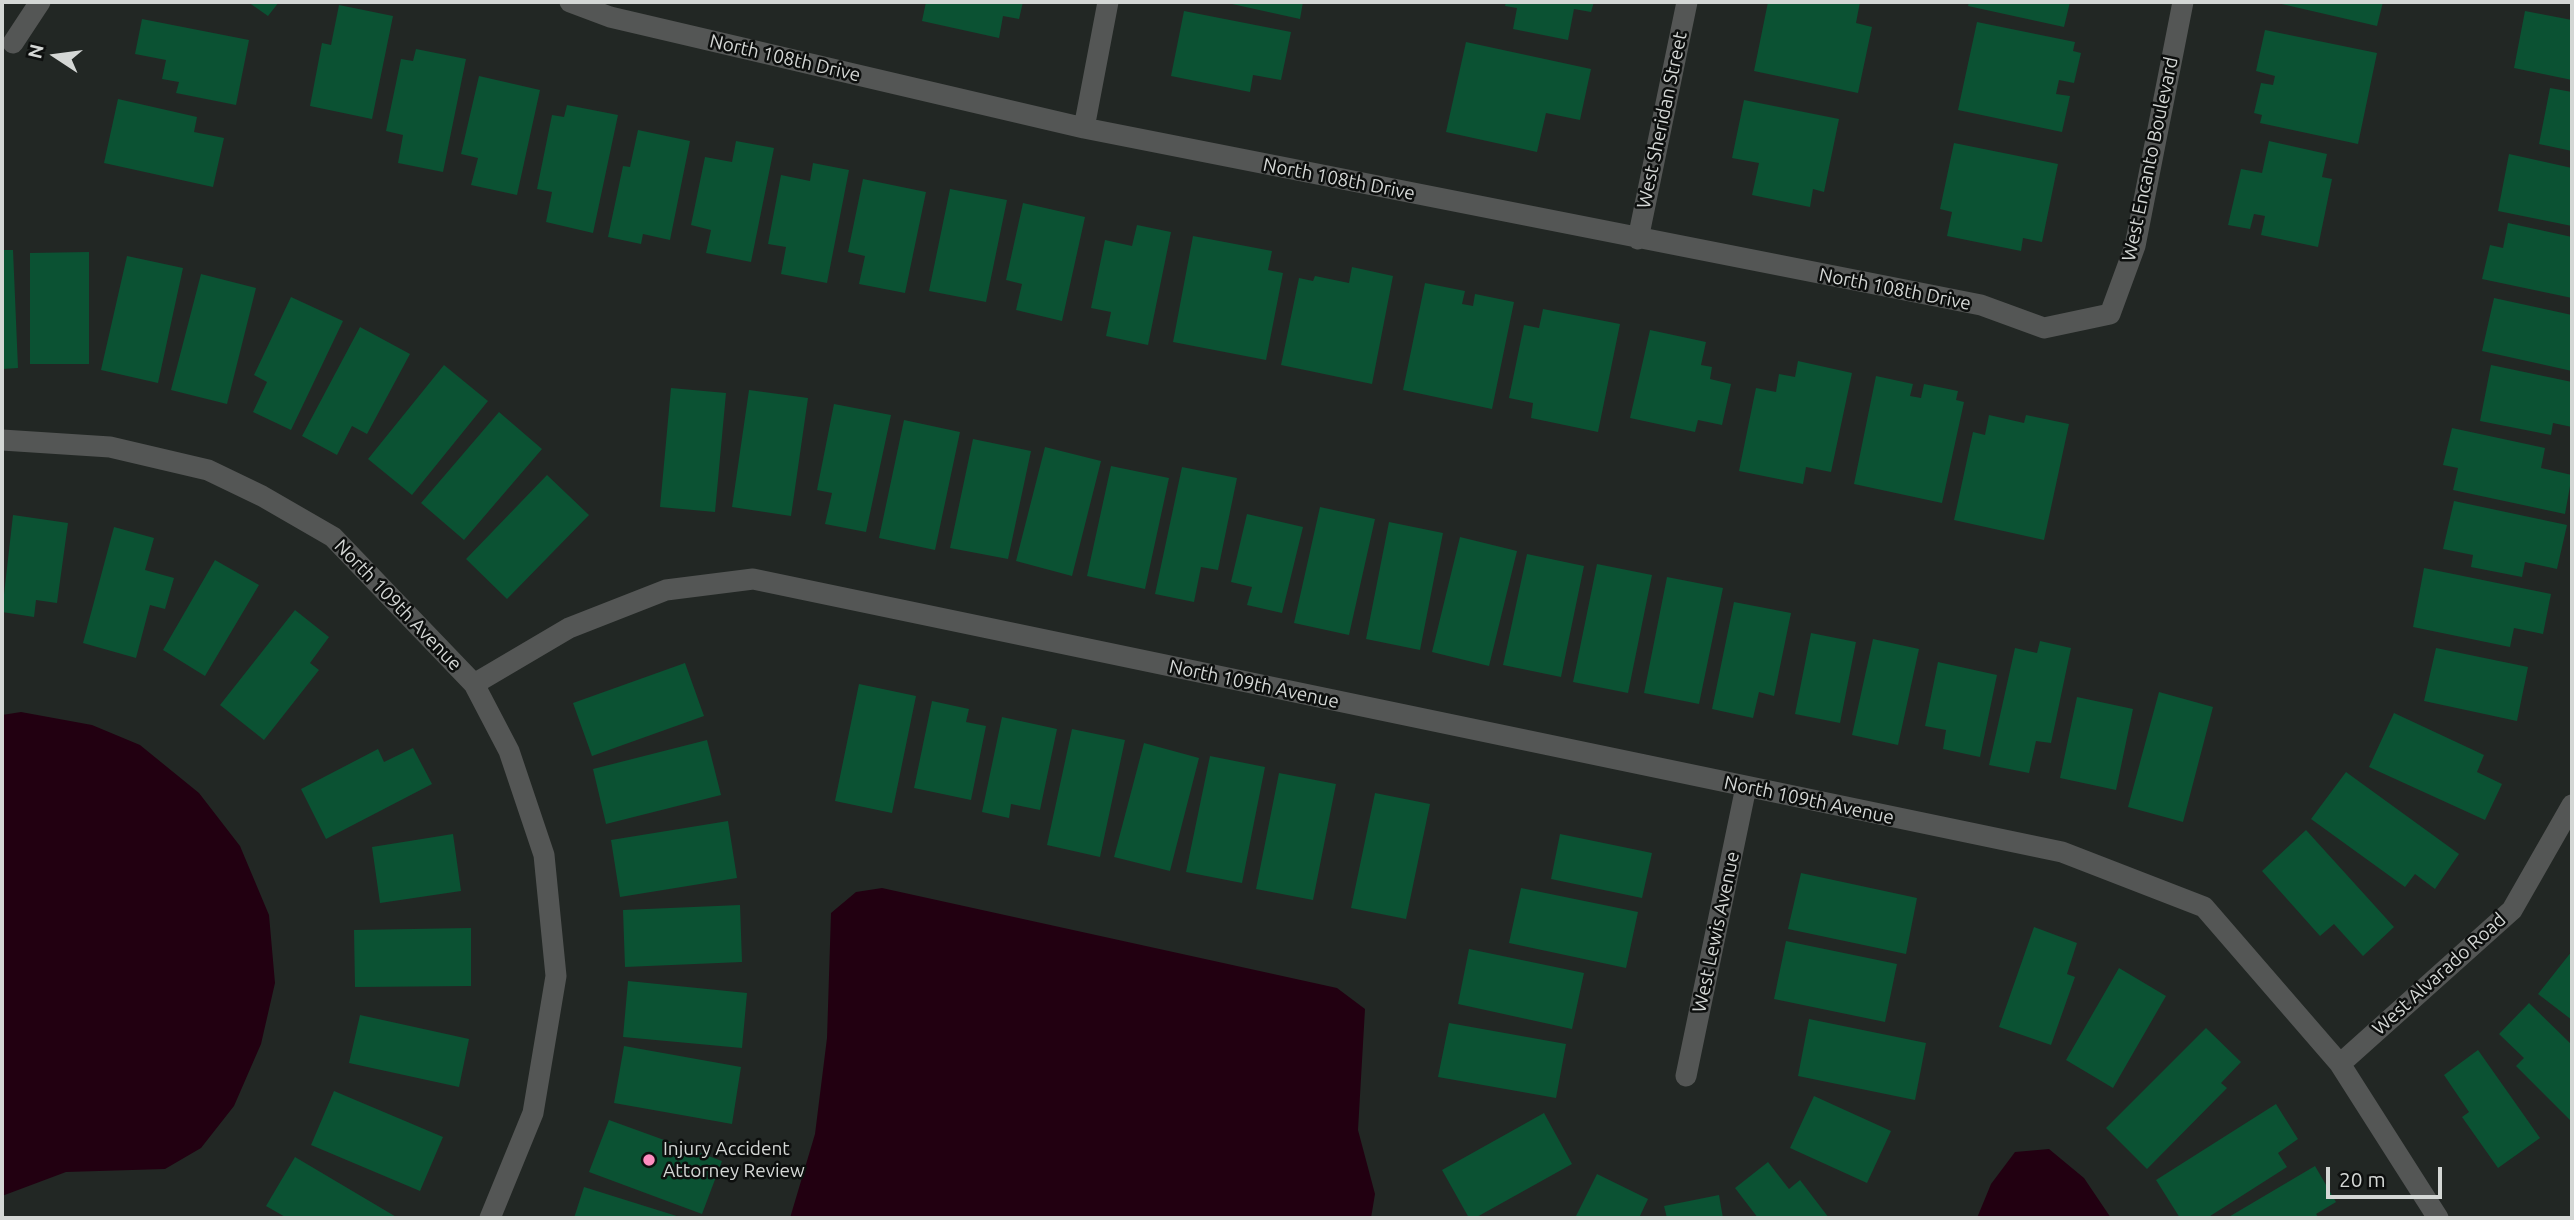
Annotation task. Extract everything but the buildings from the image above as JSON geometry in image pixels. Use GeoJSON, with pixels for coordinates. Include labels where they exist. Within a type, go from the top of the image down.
{"type":"FeatureCollection","features":[{"type":"Feature","properties":{"kind":"street"},"geometry":{"type":"LineString","coordinates":[[13,43],[40,2]]}},
{"type":"Feature","properties":{"kind":"street","name":"North 108th Drive"},"geometry":{"type":"LineString","coordinates":[[570,2],[612,9],[1084,128],[1981,305],[2044,328],[2110,314]]}},
{"type":"Feature","properties":{"kind":"street"},"geometry":{"type":"LineString","coordinates":[[1084,128],[1108,2]]}},
{"type":"Feature","properties":{"kind":"street","name":"West Sheridan Street"},"geometry":{"type":"LineString","coordinates":[[1637,239],[1687,2]]}},
{"type":"Feature","properties":{"kind":"street","name":"West Encanto Boulevard"},"geometry":{"type":"LineString","coordinates":[[2110,314],[2135,246],[2183,2]]}},
{"type":"Feature","properties":{"kind":"street","name":"North 109th Avenue"},"geometry":{"type":"LineString","coordinates":[[2,440],[110,447],[208,470],[262,496],[333,537],[474,684],[569,628],[666,590],[753,579],[2062,852],[2204,907],[2340,1064],[2438,1218]]}},
{"type":"Feature","properties":{"kind":"street"},"geometry":{"type":"LineString","coordinates":[[474,684],[509,751],[544,855],[556,975],[533,1113],[490,1218]]}},
{"type":"Feature","properties":{"kind":"street","name":"West Lewis Avenue"},"geometry":{"type":"LineString","coordinates":[[1686,1076],[1746,787]]}},
{"type":"Feature","properties":{"kind":"street","name":"West Alvarado Road"},"geometry":{"type":"LineString","coordinates":[[2340,1064],[2512,910],[2572,805]]}},
{"type":"Feature","properties":{"kind":"shaded area"},"geometry":{"type":"Polygon","coordinates":[[[21,712],[92,725],[140,745],[199,793],[240,846],[269,915],[275,983],[261,1044],[234,1106],[201,1148],[165,1169],[66,1172],[2,1196],[2,715],[21,712]]]}},
{"type":"Feature","properties":{"kind":"shaded area"},"geometry":{"type":"Polygon","coordinates":[[[882,888],[1337,988],[1365,1009],[1358,1130],[1375,1194],[1371,1218],[790,1218],[815,1134],[827,1038],[831,913],[856,892],[882,888]]]}},
{"type":"Feature","properties":{"kind":"shaded area"},"geometry":{"type":"Polygon","coordinates":[[[2049,1149],[2084,1178],[2111,1218],[1977,1218],[1991,1184],[2015,1152],[2049,1149]]]}},
{"type":"Feature","properties":{"kind":"place","name":"Injury Accident Attorney Review"},"geometry":{"type":"Point","coordinates":[649,1160]}}]}
